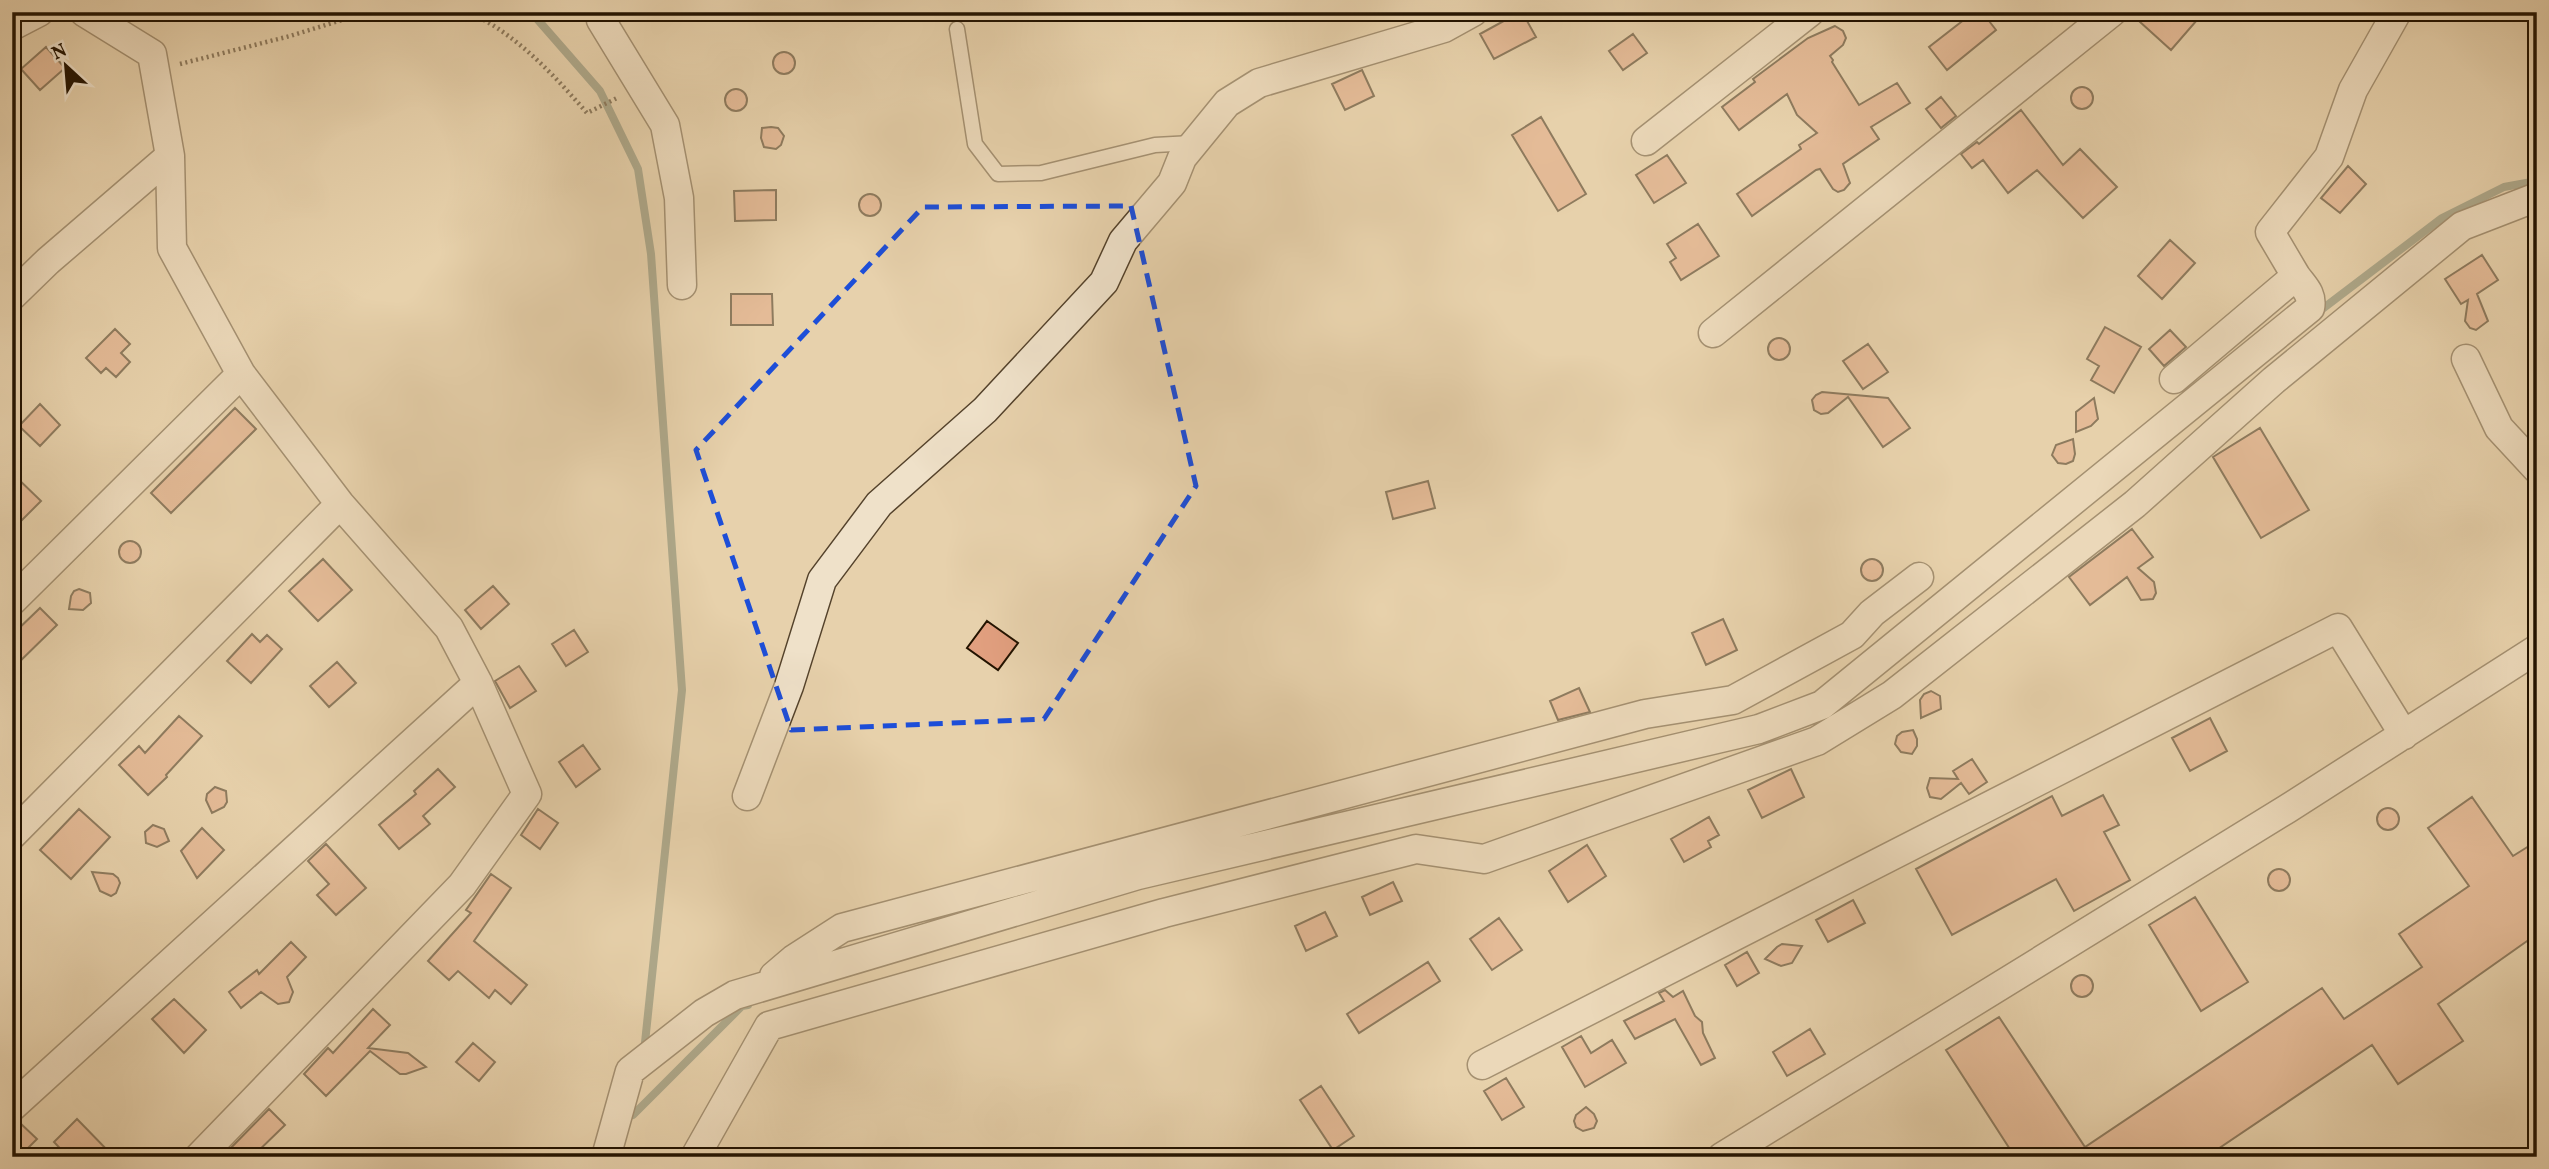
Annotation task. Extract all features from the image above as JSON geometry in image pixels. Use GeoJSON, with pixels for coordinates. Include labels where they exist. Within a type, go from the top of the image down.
{"type":"FeatureCollection","features":[{"type":"Feature","properties":{"kind":"street"},"geometry":{"type":"LineString","coordinates":[[12,26],[39,12]]}},
{"type":"Feature","properties":{"kind":"street"},"geometry":{"type":"LineString","coordinates":[[84,12],[152,54],[170,156],[172,248],[241,374],[340,504],[449,628],[478,683],[527,794],[462,886],[199,1157]]}},
{"type":"Feature","properties":{"kind":"street"},"geometry":{"type":"LineString","coordinates":[[605,12],[601,20],[665,125],[678,198],[682,285]]}},
{"type":"Feature","properties":{"kind":"street"},"geometry":{"type":"LineString","coordinates":[[747,796],[789,686],[822,580],[878,504],[985,410],[1104,282],[1123,241],[1172,183],[1182,158],[1227,103],[1259,83],[1444,28],[1473,12]]}},
{"type":"Feature","properties":{"kind":"street"},"geometry":{"type":"LineString","coordinates":[[1646,141],[1810,12]]}},
{"type":"Feature","properties":{"kind":"street"},"geometry":{"type":"LineString","coordinates":[[1713,332],[2112,12]]}},
{"type":"Feature","properties":{"kind":"street"},"geometry":{"type":"LineString","coordinates":[[606,1157],[630,1071],[704,1013],[736,995],[1138,875],[1759,729],[1822,705],[2309,308],[2312,300],[2310,294],[2270,232],[2329,157],[2353,90],[2397,12]]}},
{"type":"Feature","properties":{"kind":"street"},"geometry":{"type":"LineString","coordinates":[[12,296],[48,261],[170,156]]}},
{"type":"Feature","properties":{"kind":"street"},"geometry":{"type":"LineString","coordinates":[[695,1157],[769,1026],[1164,913],[1416,849],[1484,859],[1816,741],[1892,695],[2135,504],[2274,380],[2462,226],[2537,197]]}},
{"type":"Feature","properties":{"kind":"street"},"geometry":{"type":"LineString","coordinates":[[2174,379],[2296,276]]}},
{"type":"Feature","properties":{"kind":"street"},"geometry":{"type":"LineString","coordinates":[[2466,359],[2499,428],[2537,469]]}},
{"type":"Feature","properties":{"kind":"street"},"geometry":{"type":"LineString","coordinates":[[12,601],[241,374]]}},
{"type":"Feature","properties":{"kind":"street"},"geometry":{"type":"LineString","coordinates":[[12,835],[340,504]]}},
{"type":"Feature","properties":{"kind":"street"},"geometry":{"type":"LineString","coordinates":[[764,985],[794,959],[842,928],[1645,714],[1733,700],[1852,635],[1872,613],[1919,577]]}},
{"type":"Feature","properties":{"kind":"street"},"geometry":{"type":"LineString","coordinates":[[1482,1065],[2338,628],[2404,735]]}},
{"type":"Feature","properties":{"kind":"street"},"geometry":{"type":"LineString","coordinates":[[1722,1157],[2287,810],[2537,649]]}},
{"type":"Feature","properties":{"kind":"street"},"geometry":{"type":"LineString","coordinates":[[12,1107],[478,683]]}},
{"type":"Feature","properties":{"kind":"lane"},"geometry":{"type":"LineString","coordinates":[[957,29],[975,144],[998,174],[1041,173],[1155,145],[1195,142]]}},
{"type":"Feature","properties":{"kind":"path"},"geometry":{"type":"LineString","coordinates":[[155,70],[220,55],[368,12]]}},
{"type":"Feature","properties":{"kind":"path"},"geometry":{"type":"LineString","coordinates":[[469,12],[492,23],[540,61],[587,113],[617,98]]}},
{"type":"Feature","properties":{"kind":"highlighted area"},"geometry":{"type":"Polygon","coordinates":[[[1131,206],[1196,486],[1044,719],[791,730],[696,450],[923,207],[1131,206]]]}},
{"type":"Feature","properties":{"kind":"building"},"geometry":{"type":"Polygon","coordinates":[[[1520,12],[1536,37],[1494,59],[1480,34],[1520,12]]]}},
{"type":"Feature","properties":{"kind":"building"},"geometry":{"type":"Polygon","coordinates":[[[1974,12],[1982,12],[1996,30],[1947,70],[1929,47],[1974,12]]]}},
{"type":"Feature","properties":{"kind":"building"},"geometry":{"type":"Polygon","coordinates":[[[2129,12],[2204,12],[2171,50],[2129,12]]]}},
{"type":"Feature","properties":{"kind":"building"},"geometry":{"type":"Polygon","coordinates":[[[1835,26],[1843,31],[1846,38],[1843,45],[1830,56],[1859,105],[1897,83],[1910,103],[1871,127],[1879,139],[1843,164],[1850,183],[1844,190],[1838,192],[1833,189],[1820,169],[1816,170],[1752,216],[1737,194],[1801,149],[1799,145],[1817,133],[1797,115],[1787,94],[1739,130],[1722,107],[1755,82],[1753,79],[1808,38],[1835,26]]]}},
{"type":"Feature","properties":{"kind":"building"},"geometry":{"type":"Polygon","coordinates":[[[1633,34],[1647,53],[1623,70],[1609,51],[1633,34]]]}},
{"type":"Feature","properties":{"kind":"building"},"geometry":{"type":"Polygon","coordinates":[[[46,47],[65,68],[40,90],[21,69],[46,47]]]}},
{"type":"Feature","properties":{"kind":"building"},"geometry":{"type":"Polygon","coordinates":[[[784,52],[792,55],[795,63],[792,71],[784,74],[776,71],[773,63],[776,55],[784,52]]]}},
{"type":"Feature","properties":{"kind":"building"},"geometry":{"type":"Polygon","coordinates":[[[1362,70],[1374,96],[1345,110],[1332,84],[1362,70]]]}},
{"type":"Feature","properties":{"kind":"building"},"geometry":{"type":"Polygon","coordinates":[[[2082,87],[2090,90],[2093,98],[2090,106],[2082,109],[2074,106],[2071,98],[2074,90],[2082,87]]]}},
{"type":"Feature","properties":{"kind":"building"},"geometry":{"type":"Polygon","coordinates":[[[736,89],[744,92],[747,100],[744,108],[736,111],[728,108],[725,100],[728,92],[736,89]]]}},
{"type":"Feature","properties":{"kind":"building"},"geometry":{"type":"Polygon","coordinates":[[[1941,97],[1956,116],[1941,128],[1926,109],[1941,97]]]}},
{"type":"Feature","properties":{"kind":"building"},"geometry":{"type":"Polygon","coordinates":[[[2021,110],[2063,165],[2080,149],[2117,187],[2083,218],[2037,170],[2008,193],[1983,160],[1972,168],[1961,154],[1977,142],[1979,144],[2021,110]]]}},
{"type":"Feature","properties":{"kind":"building"},"geometry":{"type":"Polygon","coordinates":[[[1541,117],[1586,194],[1558,211],[1512,135],[1541,117]]]}},
{"type":"Feature","properties":{"kind":"building"},"geometry":{"type":"Polygon","coordinates":[[[762,128],[778,128],[784,136],[781,145],[776,149],[764,147],[761,138],[762,128]]]}},
{"type":"Feature","properties":{"kind":"building"},"geometry":{"type":"Polygon","coordinates":[[[1667,155],[1686,183],[1654,203],[1636,175],[1667,155]]]}},
{"type":"Feature","properties":{"kind":"building"},"geometry":{"type":"Polygon","coordinates":[[[2348,166],[2366,184],[2340,213],[2321,198],[2348,166]]]}},
{"type":"Feature","properties":{"kind":"building"},"geometry":{"type":"Polygon","coordinates":[[[776,190],[776,220],[735,221],[734,191],[776,190]]]}},
{"type":"Feature","properties":{"kind":"building"},"geometry":{"type":"Polygon","coordinates":[[[870,194],[878,197],[881,205],[878,213],[870,216],[862,213],[859,205],[862,197],[870,194]]]}},
{"type":"Feature","properties":{"kind":"building"},"geometry":{"type":"Polygon","coordinates":[[[1698,224],[1719,256],[1681,280],[1670,262],[1676,258],[1667,244],[1698,224]]]}},
{"type":"Feature","properties":{"kind":"building"},"geometry":{"type":"Polygon","coordinates":[[[2170,240],[2195,263],[2162,299],[2138,276],[2170,240]]]}},
{"type":"Feature","properties":{"kind":"building"},"geometry":{"type":"Polygon","coordinates":[[[2482,255],[2498,280],[2477,294],[2488,321],[2476,330],[2470,328],[2465,321],[2468,300],[2461,304],[2445,279],[2482,255]]]}},
{"type":"Feature","properties":{"kind":"building"},"geometry":{"type":"Polygon","coordinates":[[[731,294],[772,294],[773,325],[731,325],[731,294]]]}},
{"type":"Feature","properties":{"kind":"building"},"geometry":{"type":"Polygon","coordinates":[[[2105,327],[2141,347],[2114,393],[2091,380],[2099,366],[2087,359],[2105,327]]]}},
{"type":"Feature","properties":{"kind":"building"},"geometry":{"type":"Polygon","coordinates":[[[115,329],[130,344],[121,353],[130,362],[116,377],[106,368],[101,373],[86,358],[115,329]]]}},
{"type":"Feature","properties":{"kind":"building"},"geometry":{"type":"Polygon","coordinates":[[[2170,330],[2186,347],[2164,366],[2149,349],[2170,330]]]}},
{"type":"Feature","properties":{"kind":"building"},"geometry":{"type":"Polygon","coordinates":[[[1779,338],[1787,341],[1790,349],[1787,357],[1779,360],[1771,357],[1768,349],[1771,341],[1779,338]]]}},
{"type":"Feature","properties":{"kind":"building"},"geometry":{"type":"Polygon","coordinates":[[[1868,344],[1888,372],[1863,389],[1843,361],[1868,344]]]}},
{"type":"Feature","properties":{"kind":"building"},"geometry":{"type":"Polygon","coordinates":[[[1822,392],[1888,398],[1910,428],[1883,447],[1848,397],[1828,413],[1821,414],[1814,410],[1812,400],[1822,392]]]}},
{"type":"Feature","properties":{"kind":"building"},"geometry":{"type":"Polygon","coordinates":[[[2094,398],[2098,419],[2091,426],[2076,432],[2076,412],[2094,398]]]}},
{"type":"Feature","properties":{"kind":"building"},"geometry":{"type":"Polygon","coordinates":[[[40,404],[60,425],[40,446],[19,426],[40,404]]]}},
{"type":"Feature","properties":{"kind":"building"},"geometry":{"type":"Polygon","coordinates":[[[235,408],[256,429],[171,513],[151,493],[235,408]]]}},
{"type":"Feature","properties":{"kind":"building"},"geometry":{"type":"Polygon","coordinates":[[[2260,428],[2309,510],[2261,538],[2213,457],[2260,428]]]}},
{"type":"Feature","properties":{"kind":"building"},"geometry":{"type":"Polygon","coordinates":[[[2073,439],[2073,461],[2058,463],[2052,455],[2056,445],[2073,439]]]}},
{"type":"Feature","properties":{"kind":"building"},"geometry":{"type":"Polygon","coordinates":[[[12,473],[41,501],[12,530],[12,473]]]}},
{"type":"Feature","properties":{"kind":"building"},"geometry":{"type":"Polygon","coordinates":[[[1428,481],[1435,508],[1393,519],[1386,492],[1428,481]]]}},
{"type":"Feature","properties":{"kind":"building"},"geometry":{"type":"Polygon","coordinates":[[[2132,529],[2153,557],[2138,568],[2154,582],[2156,593],[2153,599],[2141,600],[2127,577],[2090,605],[2069,577],[2132,529]]]}},
{"type":"Feature","properties":{"kind":"building"},"geometry":{"type":"Polygon","coordinates":[[[130,541],[138,544],[141,552],[138,560],[130,563],[122,560],[119,552],[122,544],[130,541]]]}},
{"type":"Feature","properties":{"kind":"building"},"geometry":{"type":"Polygon","coordinates":[[[323,559],[352,590],[318,621],[289,591],[323,559]]]}},
{"type":"Feature","properties":{"kind":"building"},"geometry":{"type":"Polygon","coordinates":[[[1872,559],[1880,562],[1883,570],[1880,578],[1872,581],[1864,578],[1861,570],[1864,562],[1872,559]]]}},
{"type":"Feature","properties":{"kind":"building"},"geometry":{"type":"Polygon","coordinates":[[[493,586],[509,604],[481,629],[465,610],[493,586]]]}},
{"type":"Feature","properties":{"kind":"building"},"geometry":{"type":"Polygon","coordinates":[[[79,589],[90,593],[91,603],[83,610],[69,609],[71,596],[79,589]]]}},
{"type":"Feature","properties":{"kind":"building"},"geometry":{"type":"Polygon","coordinates":[[[40,608],[57,625],[12,669],[12,635],[40,608]]]}},
{"type":"Feature","properties":{"kind":"building"},"geometry":{"type":"Polygon","coordinates":[[[1723,619],[1737,650],[1706,665],[1692,633],[1723,619]]]}},
{"type":"Feature","properties":{"kind":"building"},"geometry":{"type":"Polygon","coordinates":[[[987,621],[1018,643],[998,670],[967,648],[987,621]]]}},
{"type":"Feature","properties":{"kind":"building"},"geometry":{"type":"Polygon","coordinates":[[[574,630],[588,652],[566,666],[552,644],[574,630]]]}},
{"type":"Feature","properties":{"kind":"building"},"geometry":{"type":"Polygon","coordinates":[[[252,634],[260,642],[267,635],[282,649],[251,683],[227,661],[252,634]]]}},
{"type":"Feature","properties":{"kind":"building"},"geometry":{"type":"Polygon","coordinates":[[[337,662],[356,683],[329,707],[310,686],[337,662]]]}},
{"type":"Feature","properties":{"kind":"building"},"geometry":{"type":"Polygon","coordinates":[[[519,666],[536,691],[510,708],[495,681],[519,666]]]}},
{"type":"Feature","properties":{"kind":"building"},"geometry":{"type":"Polygon","coordinates":[[[1579,688],[1590,712],[1558,720],[1550,701],[1579,688]]]}},
{"type":"Feature","properties":{"kind":"building"},"geometry":{"type":"Polygon","coordinates":[[[1931,691],[1940,696],[1941,709],[1921,718],[1920,700],[1924,694],[1931,691]]]}},
{"type":"Feature","properties":{"kind":"building"},"geometry":{"type":"Polygon","coordinates":[[[179,716],[202,736],[148,795],[119,765],[139,746],[145,753],[179,716]]]}},
{"type":"Feature","properties":{"kind":"building"},"geometry":{"type":"Polygon","coordinates":[[[2210,718],[2227,751],[2190,771],[2172,738],[2210,718]]]}},
{"type":"Feature","properties":{"kind":"building"},"geometry":{"type":"Polygon","coordinates":[[[1913,730],[1917,746],[1912,754],[1901,752],[1895,744],[1897,736],[1913,730]]]}},
{"type":"Feature","properties":{"kind":"building"},"geometry":{"type":"Polygon","coordinates":[[[583,745],[600,769],[576,787],[559,762],[583,745]]]}},
{"type":"Feature","properties":{"kind":"building"},"geometry":{"type":"Polygon","coordinates":[[[1972,759],[1987,782],[1969,794],[1961,783],[1941,799],[1930,797],[1927,788],[1930,778],[1958,779],[1953,771],[1972,759]]]}},
{"type":"Feature","properties":{"kind":"building"},"geometry":{"type":"Polygon","coordinates":[[[438,769],[455,787],[423,816],[430,824],[399,849],[379,825],[416,794],[414,791],[438,769]]]}},
{"type":"Feature","properties":{"kind":"building"},"geometry":{"type":"Polygon","coordinates":[[[1791,769],[1804,797],[1762,818],[1748,790],[1791,769]]]}},
{"type":"Feature","properties":{"kind":"building"},"geometry":{"type":"Polygon","coordinates":[[[215,787],[226,791],[227,802],[224,807],[212,813],[206,800],[207,794],[215,787]]]}},
{"type":"Feature","properties":{"kind":"building"},"geometry":{"type":"Polygon","coordinates":[[[2103,795],[2119,825],[2104,832],[2130,880],[2074,911],[2056,879],[1952,935],[1916,869],[2052,796],[2062,816],[2103,795]]]}},
{"type":"Feature","properties":{"kind":"building"},"geometry":{"type":"Polygon","coordinates":[[[2472,797],[2513,856],[2537,841],[2537,934],[2438,1004],[2463,1041],[2398,1084],[2372,1045],[2206,1157],[2015,1157],[1946,1050],[1999,1017],[2085,1147],[2322,988],[2344,1019],[2422,967],[2399,934],[2469,886],[2428,828],[2472,797]]]}},
{"type":"Feature","properties":{"kind":"building"},"geometry":{"type":"Polygon","coordinates":[[[2388,808],[2396,811],[2399,819],[2396,827],[2388,830],[2380,827],[2377,819],[2380,811],[2388,808]]]}},
{"type":"Feature","properties":{"kind":"building"},"geometry":{"type":"Polygon","coordinates":[[[79,809],[110,837],[71,879],[40,850],[79,809]]]}},
{"type":"Feature","properties":{"kind":"building"},"geometry":{"type":"Polygon","coordinates":[[[538,809],[558,823],[540,849],[521,835],[538,809]]]}},
{"type":"Feature","properties":{"kind":"building"},"geometry":{"type":"Polygon","coordinates":[[[1709,817],[1719,835],[1708,841],[1711,847],[1684,862],[1671,839],[1709,817]]]}},
{"type":"Feature","properties":{"kind":"building"},"geometry":{"type":"Polygon","coordinates":[[[153,825],[164,829],[169,841],[157,847],[146,843],[145,832],[153,825]]]}},
{"type":"Feature","properties":{"kind":"building"},"geometry":{"type":"Polygon","coordinates":[[[202,828],[224,850],[197,878],[181,851],[202,828]]]}},
{"type":"Feature","properties":{"kind":"building"},"geometry":{"type":"Polygon","coordinates":[[[326,844],[366,888],[336,915],[317,895],[329,884],[308,861],[326,844]]]}},
{"type":"Feature","properties":{"kind":"building"},"geometry":{"type":"Polygon","coordinates":[[[1587,845],[1606,876],[1568,902],[1549,871],[1587,845]]]}},
{"type":"Feature","properties":{"kind":"building"},"geometry":{"type":"Polygon","coordinates":[[[2279,869],[2287,872],[2290,880],[2287,888],[2279,891],[2271,888],[2268,880],[2271,872],[2279,869]]]}},
{"type":"Feature","properties":{"kind":"building"},"geometry":{"type":"Polygon","coordinates":[[[92,872],[113,874],[118,878],[120,883],[116,893],[111,896],[100,891],[92,872]]]}},
{"type":"Feature","properties":{"kind":"building"},"geometry":{"type":"Polygon","coordinates":[[[491,874],[511,888],[474,941],[527,985],[511,1004],[495,990],[489,998],[458,971],[449,980],[428,961],[471,913],[466,910],[491,874]]]}},
{"type":"Feature","properties":{"kind":"building"},"geometry":{"type":"Polygon","coordinates":[[[1393,882],[1402,901],[1370,915],[1362,897],[1393,882]]]}},
{"type":"Feature","properties":{"kind":"building"},"geometry":{"type":"Polygon","coordinates":[[[2195,897],[2248,982],[2201,1011],[2149,925],[2195,897]]]}},
{"type":"Feature","properties":{"kind":"building"},"geometry":{"type":"Polygon","coordinates":[[[1853,900],[1865,923],[1828,942],[1816,920],[1853,900]]]}},
{"type":"Feature","properties":{"kind":"building"},"geometry":{"type":"Polygon","coordinates":[[[1325,912],[1337,936],[1306,951],[1295,926],[1325,912]]]}},
{"type":"Feature","properties":{"kind":"building"},"geometry":{"type":"Polygon","coordinates":[[[1499,918],[1522,950],[1492,970],[1470,939],[1499,918]]]}},
{"type":"Feature","properties":{"kind":"building"},"geometry":{"type":"Polygon","coordinates":[[[291,942],[306,957],[287,977],[293,992],[289,1002],[278,1004],[261,992],[241,1008],[229,992],[257,970],[259,974],[291,942]]]}},
{"type":"Feature","properties":{"kind":"building"},"geometry":{"type":"Polygon","coordinates":[[[1782,944],[1802,946],[1792,963],[1781,966],[1765,959],[1777,947],[1782,944]]]}},
{"type":"Feature","properties":{"kind":"building"},"geometry":{"type":"Polygon","coordinates":[[[1747,952],[1759,973],[1737,986],[1725,965],[1747,952]]]}},
{"type":"Feature","properties":{"kind":"building"},"geometry":{"type":"Polygon","coordinates":[[[1428,962],[1440,981],[1359,1033],[1347,1014],[1428,962]]]}},
{"type":"Feature","properties":{"kind":"building"},"geometry":{"type":"Polygon","coordinates":[[[2082,975],[2090,978],[2093,986],[2090,994],[2082,997],[2074,994],[2071,986],[2074,978],[2082,975]]]}},
{"type":"Feature","properties":{"kind":"building"},"geometry":{"type":"Polygon","coordinates":[[[1665,990],[1673,997],[1683,991],[1695,1016],[1702,1022],[1703,1033],[1715,1058],[1701,1065],[1675,1019],[1635,1039],[1624,1021],[1664,1001],[1659,993],[1665,990]]]}},
{"type":"Feature","properties":{"kind":"building"},"geometry":{"type":"Polygon","coordinates":[[[174,999],[206,1030],[184,1053],[152,1019],[174,999]]]}},
{"type":"Feature","properties":{"kind":"building"},"geometry":{"type":"Polygon","coordinates":[[[373,1009],[390,1025],[368,1048],[408,1053],[426,1067],[400,1074],[370,1051],[326,1096],[304,1074],[328,1048],[333,1053],[373,1009]]]}},
{"type":"Feature","properties":{"kind":"building"},"geometry":{"type":"Polygon","coordinates":[[[1810,1029],[1825,1054],[1787,1076],[1773,1052],[1810,1029]]]}},
{"type":"Feature","properties":{"kind":"building"},"geometry":{"type":"Polygon","coordinates":[[[1581,1036],[1591,1053],[1612,1040],[1626,1063],[1585,1087],[1562,1047],[1581,1036]]]}},
{"type":"Feature","properties":{"kind":"building"},"geometry":{"type":"Polygon","coordinates":[[[473,1043],[495,1062],[479,1081],[456,1062],[473,1043]]]}},
{"type":"Feature","properties":{"kind":"building"},"geometry":{"type":"Polygon","coordinates":[[[1506,1078],[1524,1107],[1502,1120],[1484,1091],[1506,1078]]]}},
{"type":"Feature","properties":{"kind":"building"},"geometry":{"type":"Polygon","coordinates":[[[1321,1086],[1354,1136],[1333,1150],[1300,1100],[1321,1086]]]}},
{"type":"Feature","properties":{"kind":"building"},"geometry":{"type":"Polygon","coordinates":[[[1586,1107],[1597,1121],[1594,1128],[1583,1131],[1576,1127],[1574,1121],[1576,1115],[1586,1107]]]}},
{"type":"Feature","properties":{"kind":"building"},"geometry":{"type":"Polygon","coordinates":[[[269,1109],[285,1125],[252,1157],[222,1157],[269,1109]]]}},
{"type":"Feature","properties":{"kind":"building"},"geometry":{"type":"Polygon","coordinates":[[[77,1119],[114,1157],[68,1157],[54,1142],[77,1119]]]}},
{"type":"Feature","properties":{"kind":"building"},"geometry":{"type":"Polygon","coordinates":[[[19,1122],[37,1139],[19,1157],[12,1157],[12,1123],[19,1122]]]}},
{"type":"Feature","properties":{"kind":"waterway"},"geometry":{"type":"LineString","coordinates":[[531,12],[600,91],[638,169],[651,254],[682,690],[644,1052]]}},
{"type":"Feature","properties":{"kind":"waterway"},"geometry":{"type":"LineString","coordinates":[[2317,313],[2442,218],[2504,187],[2537,181]]}},
{"type":"Feature","properties":{"kind":"waterway"},"geometry":{"type":"LineString","coordinates":[[633,1115],[742,1006],[748,1005]]}}]}
